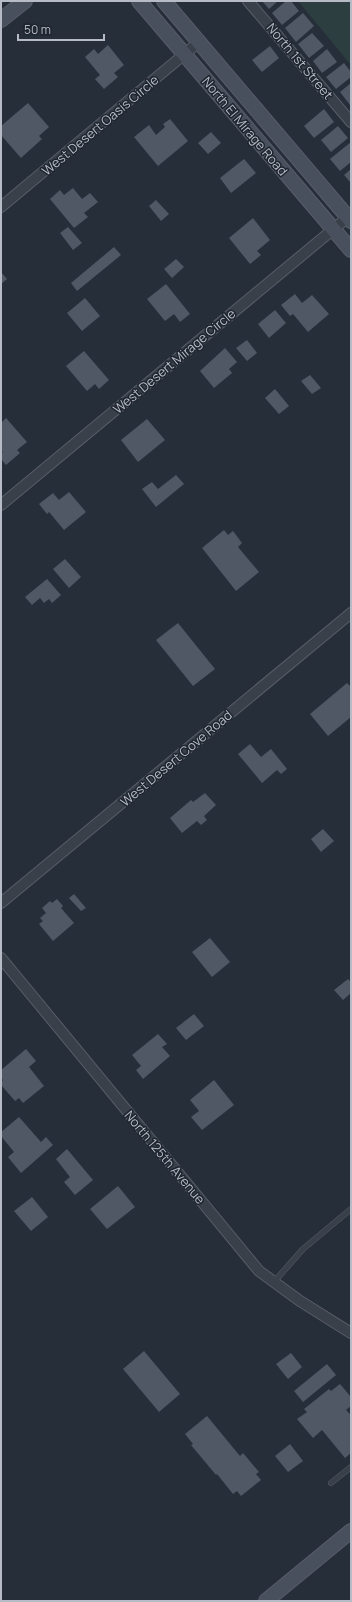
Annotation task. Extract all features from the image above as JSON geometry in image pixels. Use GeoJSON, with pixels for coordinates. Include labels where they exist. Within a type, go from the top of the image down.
{"type":"FeatureCollection","features":[{"type":"Feature","properties":{"kind":"main road"},"geometry":{"type":"LineString","coordinates":[[1,20],[25,1]]}},
{"type":"Feature","properties":{"kind":"main road","name":"North El Mirage Road"},"geometry":{"type":"LineString","coordinates":[[139,1],[351,250]]}},
{"type":"Feature","properties":{"kind":"main road","name":"North El Mirage Road"},"geometry":{"type":"LineString","coordinates":[[164,1],[349,219]]}},
{"type":"Feature","properties":{"kind":"main road"},"geometry":{"type":"LineString","coordinates":[[266,1601],[351,1531]]}},
{"type":"Feature","properties":{"kind":"street","name":"North 1st Street"},"geometry":{"type":"LineString","coordinates":[[248,1],[351,122]]}},
{"type":"Feature","properties":{"kind":"street","name":"West Desert Oasis Circle"},"geometry":{"type":"LineString","coordinates":[[1,207],[199,42]]}},
{"type":"Feature","properties":{"kind":"street","name":"West Desert Mirage Circle"},"geometry":{"type":"LineString","coordinates":[[1,505],[333,229],[349,219]]}},
{"type":"Feature","properties":{"kind":"street","name":"West Desert Cove Road"},"geometry":{"type":"LineString","coordinates":[[1,903],[351,613]]}},
{"type":"Feature","properties":{"kind":"street","name":"North 125th Avenue"},"geometry":{"type":"LineString","coordinates":[[1,958],[259,1271],[274,1283],[351,1333]]}},
{"type":"Feature","properties":{"kind":"lane"},"geometry":{"type":"LineString","coordinates":[[274,1283],[303,1249],[351,1209]]}},
{"type":"Feature","properties":{"kind":"lane"},"geometry":{"type":"LineString","coordinates":[[330,1483],[351,1467]]}},
{"type":"Feature","properties":{"kind":"shaded area"},"geometry":{"type":"Polygon","coordinates":[[[298,1],[351,1],[351,65],[298,1]]]}},
{"type":"Feature","properties":{"kind":"building"},"geometry":{"type":"Polygon","coordinates":[[[262,1],[278,1],[269,9],[262,1]]]}},
{"type":"Feature","properties":{"kind":"building"},"geometry":{"type":"Polygon","coordinates":[[[286,1],[291,1],[299,11],[282,25],[272,13],[286,1]]]}},
{"type":"Feature","properties":{"kind":"building"},"geometry":{"type":"Polygon","coordinates":[[[303,13],[314,26],[296,42],[285,28],[303,13]]]}},
{"type":"Feature","properties":{"kind":"building"},"geometry":{"type":"Polygon","coordinates":[[[312,33],[324,46],[309,58],[298,44],[312,33]]]}},
{"type":"Feature","properties":{"kind":"building"},"geometry":{"type":"Polygon","coordinates":[[[108,45],[124,65],[114,73],[118,77],[104,89],[95,79],[100,75],[85,57],[94,49],[98,54],[108,45]]]}},
{"type":"Feature","properties":{"kind":"building"},"geometry":{"type":"Polygon","coordinates":[[[270,46],[279,58],[262,72],[252,60],[270,46]]]}},
{"type":"Feature","properties":{"kind":"building"},"geometry":{"type":"Polygon","coordinates":[[[327,49],[337,62],[322,73],[313,61],[327,49]]]}},
{"type":"Feature","properties":{"kind":"building"},"geometry":{"type":"Polygon","coordinates":[[[344,63],[351,72],[351,77],[336,89],[326,77],[344,63]]]}},
{"type":"Feature","properties":{"kind":"building"},"geometry":{"type":"Polygon","coordinates":[[[351,83],[351,104],[350,105],[340,92],[351,83]]]}},
{"type":"Feature","properties":{"kind":"building"},"geometry":{"type":"Polygon","coordinates":[[[28,103],[49,127],[39,136],[42,139],[21,158],[1,135],[1,126],[28,103]]]}},
{"type":"Feature","properties":{"kind":"building"},"geometry":{"type":"Polygon","coordinates":[[[324,109],[334,122],[314,138],[304,126],[324,109]]]}},
{"type":"Feature","properties":{"kind":"building"},"geometry":{"type":"Polygon","coordinates":[[[170,119],[188,141],[158,166],[134,137],[149,125],[156,135],[165,127],[163,124],[170,119]]]}},
{"type":"Feature","properties":{"kind":"building"},"geometry":{"type":"Polygon","coordinates":[[[338,126],[348,138],[331,152],[321,140],[338,126]]]}},
{"type":"Feature","properties":{"kind":"building"},"geometry":{"type":"Polygon","coordinates":[[[211,132],[221,143],[208,154],[198,143],[211,132]]]}},
{"type":"Feature","properties":{"kind":"building"},"geometry":{"type":"Polygon","coordinates":[[[351,142],[351,162],[340,171],[330,159],[351,142]]]}},
{"type":"Feature","properties":{"kind":"building"},"geometry":{"type":"Polygon","coordinates":[[[244,159],[256,173],[231,193],[220,178],[244,159]]]}},
{"type":"Feature","properties":{"kind":"building"},"geometry":{"type":"Polygon","coordinates":[[[351,169],[351,183],[344,175],[351,169]]]}},
{"type":"Feature","properties":{"kind":"building"},"geometry":{"type":"Polygon","coordinates":[[[73,188],[82,199],[90,193],[98,202],[84,213],[88,217],[74,228],[50,199],[60,190],[64,195],[73,188]]]}},
{"type":"Feature","properties":{"kind":"building"},"geometry":{"type":"Polygon","coordinates":[[[156,200],[169,214],[161,221],[149,206],[156,200]]]}},
{"type":"Feature","properties":{"kind":"building"},"geometry":{"type":"Polygon","coordinates":[[[253,218],[270,240],[257,251],[261,255],[250,264],[229,238],[253,218]]]}},
{"type":"Feature","properties":{"kind":"building"},"geometry":{"type":"Polygon","coordinates":[[[68,227],[82,243],[73,250],[60,233],[68,227]]]}},
{"type":"Feature","properties":{"kind":"building"},"geometry":{"type":"Polygon","coordinates":[[[114,247],[121,255],[77,291],[71,283],[114,247]]]}},
{"type":"Feature","properties":{"kind":"building"},"geometry":{"type":"Polygon","coordinates":[[[176,259],[184,267],[172,278],[164,269],[176,259]]]}},
{"type":"Feature","properties":{"kind":"building"},"geometry":{"type":"Polygon","coordinates":[[[1,272],[7,279],[1,284],[1,272]]]}},
{"type":"Feature","properties":{"kind":"building"},"geometry":{"type":"Polygon","coordinates":[[[166,284],[190,314],[180,322],[174,314],[165,321],[147,299],[166,284]]]}},
{"type":"Feature","properties":{"kind":"building"},"geometry":{"type":"Polygon","coordinates":[[[295,294],[302,303],[312,295],[329,314],[308,332],[293,314],[290,316],[281,305],[295,294]]]}},
{"type":"Feature","properties":{"kind":"building"},"geometry":{"type":"Polygon","coordinates":[[[85,298],[100,316],[82,331],[67,313],[85,298]]]}},
{"type":"Feature","properties":{"kind":"building"},"geometry":{"type":"Polygon","coordinates":[[[275,310],[286,323],[269,338],[258,324],[275,310]]]}},
{"type":"Feature","properties":{"kind":"building"},"geometry":{"type":"Polygon","coordinates":[[[247,340],[257,353],[247,361],[236,348],[247,340]]]}},
{"type":"Feature","properties":{"kind":"building"},"geometry":{"type":"Polygon","coordinates":[[[225,348],[237,362],[229,369],[232,373],[214,388],[200,371],[225,348]]]}},
{"type":"Feature","properties":{"kind":"building"},"geometry":{"type":"Polygon","coordinates":[[[84,351],[109,380],[99,389],[95,384],[87,391],[66,366],[84,351]]]}},
{"type":"Feature","properties":{"kind":"building"},"geometry":{"type":"Polygon","coordinates":[[[310,375],[321,388],[312,394],[301,381],[310,375]]]}},
{"type":"Feature","properties":{"kind":"building"},"geometry":{"type":"Polygon","coordinates":[[[275,389],[289,406],[279,414],[265,398],[275,389]]]}},
{"type":"Feature","properties":{"kind":"building"},"geometry":{"type":"Polygon","coordinates":[[[6,418],[27,442],[17,450],[20,453],[6,465],[1,459],[1,453],[3,452],[1,450],[1,423],[6,418]]]}},
{"type":"Feature","properties":{"kind":"building"},"geometry":{"type":"Polygon","coordinates":[[[147,419],[165,440],[138,462],[121,440],[147,419]]]}},
{"type":"Feature","properties":{"kind":"building"},"geometry":{"type":"Polygon","coordinates":[[[176,475],[184,484],[156,507],[142,489],[152,482],[158,489],[176,475]]]}},
{"type":"Feature","properties":{"kind":"building"},"geometry":{"type":"Polygon","coordinates":[[[69,492],[86,512],[64,530],[49,512],[47,514],[39,504],[53,493],[59,500],[69,492]]]}},
{"type":"Feature","properties":{"kind":"building"},"geometry":{"type":"Polygon","coordinates":[[[224,530],[228,535],[233,531],[242,543],[238,547],[259,572],[236,591],[202,548],[224,530]]]}},
{"type":"Feature","properties":{"kind":"building"},"geometry":{"type":"Polygon","coordinates":[[[65,559],[81,577],[69,588],[53,569],[65,559]]]}},
{"type":"Feature","properties":{"kind":"building"},"geometry":{"type":"Polygon","coordinates":[[[47,579],[61,595],[52,603],[49,599],[44,603],[40,598],[32,605],[25,597],[47,579]]]}},
{"type":"Feature","properties":{"kind":"building"},"geometry":{"type":"Polygon","coordinates":[[[178,623],[215,669],[193,686],[156,640],[178,623]]]}},
{"type":"Feature","properties":{"kind":"building"},"geometry":{"type":"Polygon","coordinates":[[[347,683],[351,687],[351,717],[328,736],[310,714],[347,683]]]}},
{"type":"Feature","properties":{"kind":"building"},"geometry":{"type":"Polygon","coordinates":[[[250,744],[261,757],[271,749],[287,769],[281,774],[277,770],[262,783],[238,754],[250,744]]]}},
{"type":"Feature","properties":{"kind":"building"},"geometry":{"type":"Polygon","coordinates":[[[205,793],[216,805],[204,816],[207,820],[201,825],[197,821],[182,833],[170,818],[191,800],[193,802],[205,793]]]}},
{"type":"Feature","properties":{"kind":"building"},"geometry":{"type":"Polygon","coordinates":[[[323,829],[334,841],[321,852],[311,839],[323,829]]]}},
{"type":"Feature","properties":{"kind":"building"},"geometry":{"type":"Polygon","coordinates":[[[74,894],[86,908],[81,911],[69,898],[74,894]]]}},
{"type":"Feature","properties":{"kind":"building"},"geometry":{"type":"Polygon","coordinates":[[[57,899],[63,906],[61,908],[74,923],[53,941],[39,924],[43,921],[40,918],[46,913],[42,908],[50,901],[52,903],[57,899]]]}},
{"type":"Feature","properties":{"kind":"building"},"geometry":{"type":"Polygon","coordinates":[[[210,938],[230,962],[212,977],[192,952],[210,938]]]}},
{"type":"Feature","properties":{"kind":"building"},"geometry":{"type":"Polygon","coordinates":[[[348,979],[351,982],[351,993],[343,1000],[334,990],[348,979]]]}},
{"type":"Feature","properties":{"kind":"building"},"geometry":{"type":"Polygon","coordinates":[[[194,1014],[204,1026],[186,1040],[176,1028],[194,1014]]]}},
{"type":"Feature","properties":{"kind":"building"},"geometry":{"type":"Polygon","coordinates":[[[158,1034],[167,1044],[162,1047],[170,1056],[143,1079],[136,1070],[141,1066],[132,1055],[158,1034]]]}},
{"type":"Feature","properties":{"kind":"building"},"geometry":{"type":"Polygon","coordinates":[[[26,1049],[36,1061],[29,1067],[44,1086],[23,1103],[19,1098],[15,1101],[1,1085],[3,1080],[1,1078],[1,1070],[26,1049]]]}},
{"type":"Feature","properties":{"kind":"building"},"geometry":{"type":"Polygon","coordinates":[[[214,1080],[234,1105],[202,1130],[191,1117],[199,1111],[190,1100],[214,1080]]]}},
{"type":"Feature","properties":{"kind":"building"},"geometry":{"type":"Polygon","coordinates":[[[19,1117],[41,1142],[46,1137],[53,1145],[21,1173],[8,1157],[14,1152],[1,1136],[1,1132],[19,1117]]]}},
{"type":"Feature","properties":{"kind":"building"},"geometry":{"type":"Polygon","coordinates":[[[67,1149],[93,1180],[75,1195],[64,1182],[70,1177],[56,1159],[67,1149]]]}},
{"type":"Feature","properties":{"kind":"building"},"geometry":{"type":"Polygon","coordinates":[[[118,1186],[135,1207],[107,1229],[90,1209],[118,1186]]]}},
{"type":"Feature","properties":{"kind":"building"},"geometry":{"type":"Polygon","coordinates":[[[32,1197],[48,1217],[31,1231],[14,1211],[32,1197]]]}},
{"type":"Feature","properties":{"kind":"building"},"geometry":{"type":"Polygon","coordinates":[[[144,1351],[180,1394],[159,1412],[123,1369],[144,1351]]]}},
{"type":"Feature","properties":{"kind":"building"},"geometry":{"type":"Polygon","coordinates":[[[291,1353],[302,1367],[288,1379],[276,1364],[291,1353]]]}},
{"type":"Feature","properties":{"kind":"building"},"geometry":{"type":"Polygon","coordinates":[[[327,1364],[336,1375],[303,1402],[294,1391],[327,1364]]]}},
{"type":"Feature","properties":{"kind":"building"},"geometry":{"type":"Polygon","coordinates":[[[340,1384],[351,1397],[351,1406],[346,1410],[351,1415],[351,1453],[345,1458],[322,1430],[313,1438],[297,1419],[307,1412],[304,1409],[329,1389],[331,1391],[340,1384]]]}},
{"type":"Feature","properties":{"kind":"building"},"geometry":{"type":"Polygon","coordinates":[[[207,1416],[240,1456],[243,1453],[259,1472],[256,1474],[261,1480],[241,1496],[237,1491],[233,1494],[191,1445],[193,1444],[185,1434],[207,1416]]]}},
{"type":"Feature","properties":{"kind":"building"},"geometry":{"type":"Polygon","coordinates":[[[290,1444],[303,1461],[288,1472],[275,1456],[290,1444]]]}}]}
